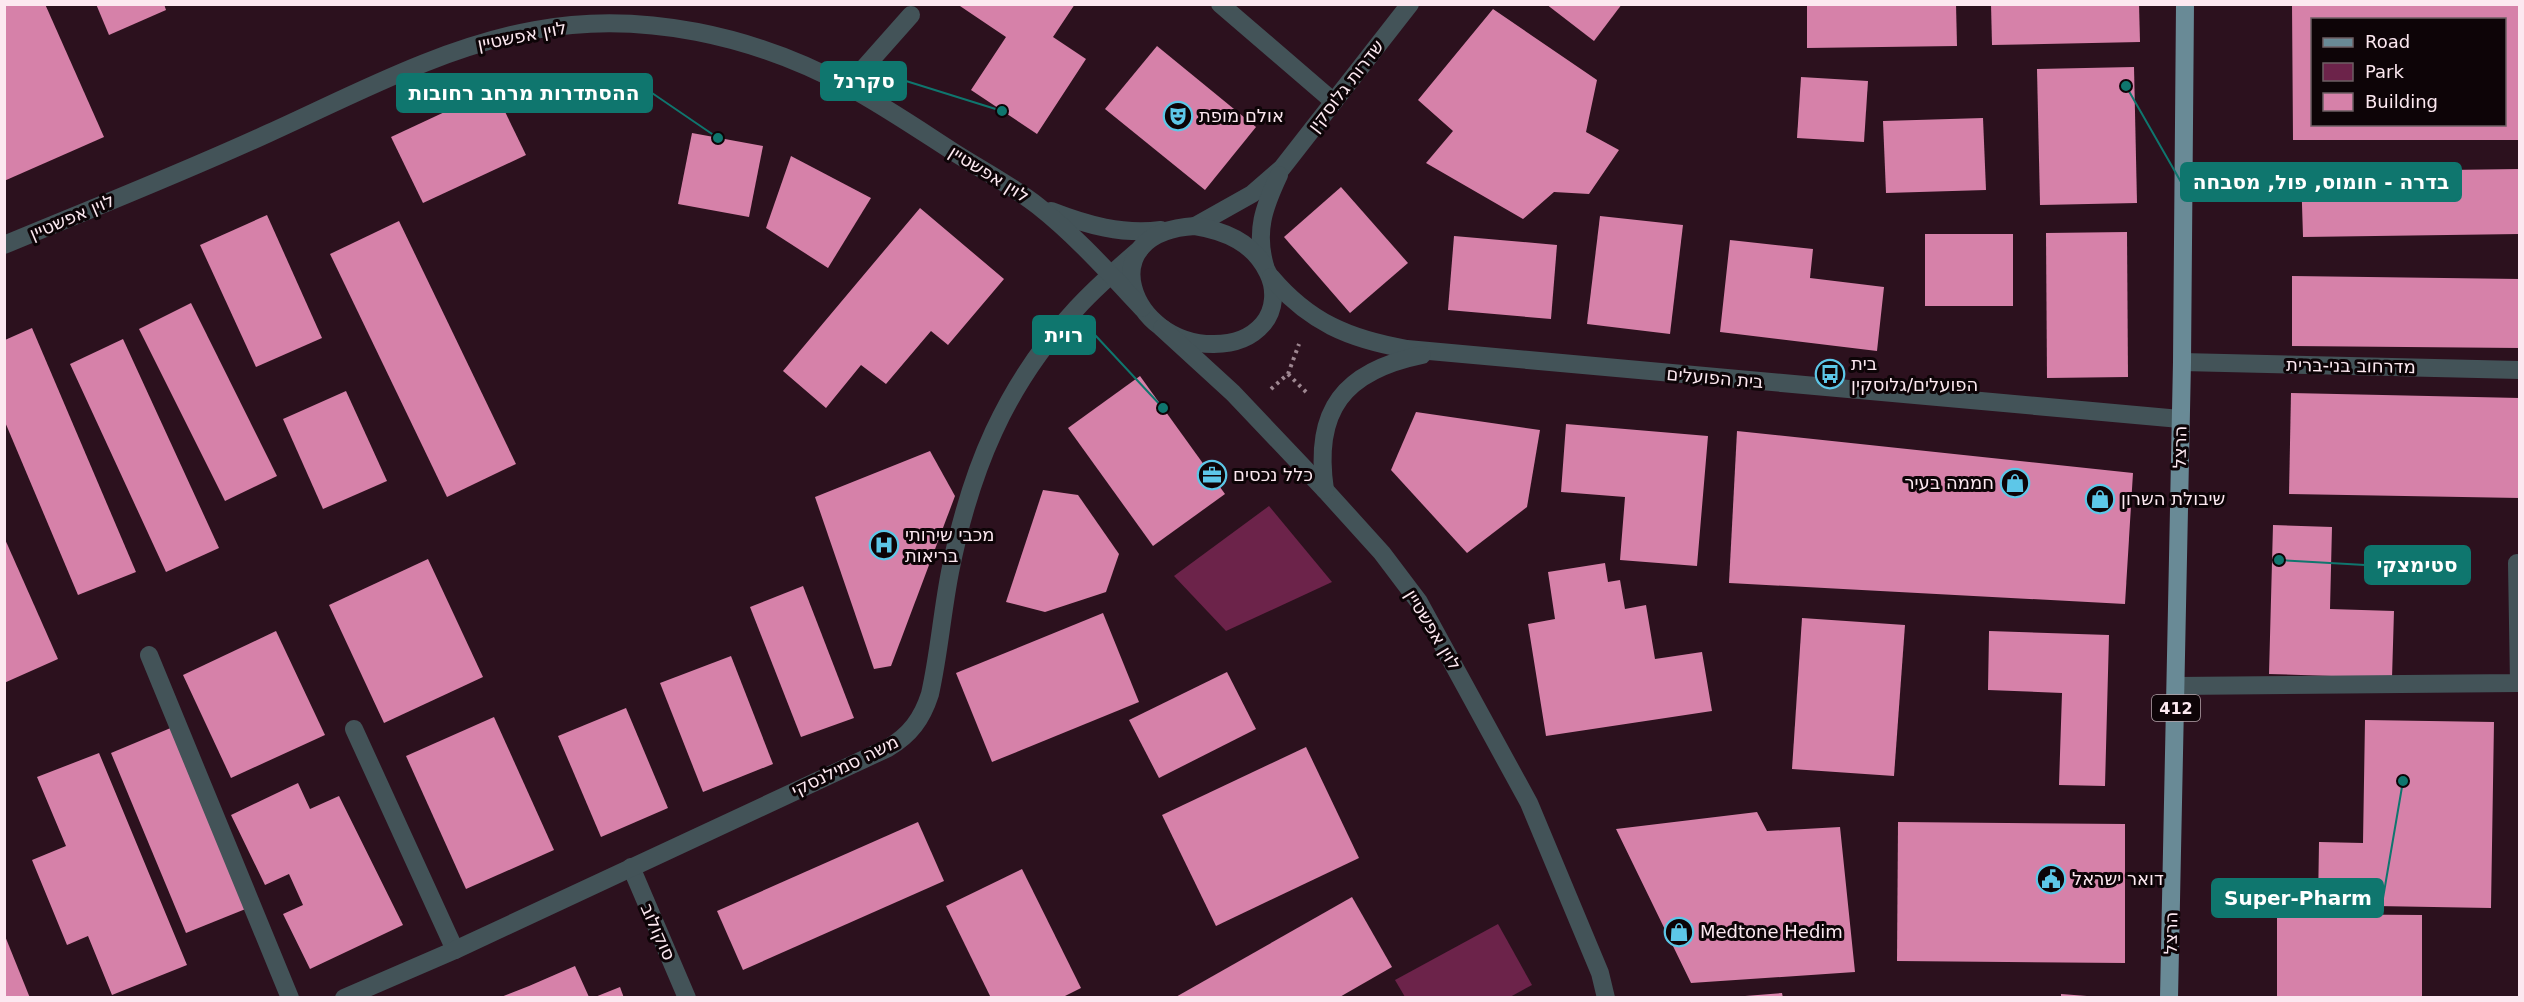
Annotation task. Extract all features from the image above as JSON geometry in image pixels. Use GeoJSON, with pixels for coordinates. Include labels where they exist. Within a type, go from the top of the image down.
{"type":"FeatureCollection","features":[{"type":"Feature","properties":{"kind":"main road","name":"הרצל"},"geometry":{"type":"LineString","coordinates":[[2169,998],[2182,362],[2186,4]]}},
{"type":"Feature","properties":{"kind":"street"},"geometry":{"type":"LineString","coordinates":[[1220,4],[1334,102]]}},
{"type":"Feature","properties":{"kind":"street","name":"שדרות גלוסקין"},"geometry":{"type":"LineString","coordinates":[[1195,226],[1252,194],[1282,168],[1410,4]]}},
{"type":"Feature","properties":{"kind":"street"},"geometry":{"type":"LineString","coordinates":[[848,86],[911,15]]}},
{"type":"Feature","properties":{"kind":"street","name":"לוין אפשטיין"},"geometry":{"type":"LineString","coordinates":[[4,245],[250,142],[404,72],[471,46],[536,29],[601,23],[664,26],[726,38],[787,58],[848,86],[1036,204],[1079,222],[1111,229],[1146,232],[1169,229]]}},
{"type":"Feature","properties":{"kind":"street","name":"שדרות גלוסקין"},"geometry":{"type":"LineString","coordinates":[[1268,272],[1260,246],[1262,222],[1268,200],[1282,168]]}},
{"type":"Feature","properties":{"kind":"street","name":"לוין אפשטיין"},"geometry":{"type":"LineString","coordinates":[[1036,204],[1112,274],[1142,308]]}},
{"type":"Feature","properties":{"kind":"street"},"geometry":{"type":"LineString","coordinates":[[1195,226],[1223,232],[1236,238],[1248,246],[1268,272],[1274,300],[1271,311],[1265,322],[1247,337],[1224,344],[1196,343],[1182,339],[1162,328],[1142,308],[1134,294],[1131,282],[1134,259],[1147,240],[1169,229],[1195,226]]}},
{"type":"Feature","properties":{"kind":"street","name":"משה סמילנסקי"},"geometry":{"type":"LineString","coordinates":[[344,998],[455,950],[888,748],[913,729],[926,708],[930,694],[949,574],[960,525],[987,445],[999,418],[1022,377],[1048,341],[1077,308],[1140,249]]}},
{"type":"Feature","properties":{"kind":"street","name":"בית הפועלים"},"geometry":{"type":"LineString","coordinates":[[1268,272],[1286,296],[1310,315],[1337,330],[1381,345],[1435,352],[2180,419]]}},
{"type":"Feature","properties":{"kind":"street","name":"לוין אפשטיין"},"geometry":{"type":"LineString","coordinates":[[1162,328],[1248,408],[1394,568],[1419,602],[1529,803],[1596,963],[1606,998]]}},
{"type":"Feature","properties":{"kind":"street"},"geometry":{"type":"LineString","coordinates":[[1324,490],[1320,462],[1323,436],[1330,414],[1341,396],[1357,380],[1377,368],[1435,352]]}},
{"type":"Feature","properties":{"kind":"street","name":"מדרחוב בני-ברית"},"geometry":{"type":"LineString","coordinates":[[2182,362],[2520,370]]}},
{"type":"Feature","properties":{"kind":"street"},"geometry":{"type":"LineString","coordinates":[[2176,686],[2518,683],[2517,563]]}},
{"type":"Feature","properties":{"kind":"street"},"geometry":{"type":"LineString","coordinates":[[149,655],[290,998]]}},
{"type":"Feature","properties":{"kind":"street"},"geometry":{"type":"LineString","coordinates":[[354,729],[455,950]]}},
{"type":"Feature","properties":{"kind":"street","name":"סוקולוב"},"geometry":{"type":"LineString","coordinates":[[631,867],[687,998]]}},
{"type":"Feature","properties":{"kind":"path"},"geometry":{"type":"LineString","coordinates":[[1248,408],[1288,374],[1310,315]]}},
{"type":"Feature","properties":{"kind":"green space"},"geometry":{"type":"Polygon","coordinates":[[[1269,506],[1332,582],[1226,631],[1174,576],[1269,506]]]}},
{"type":"Feature","properties":{"kind":"green space"},"geometry":{"type":"Polygon","coordinates":[[[1498,924],[1532,985],[1510,997],[1405,997],[1395,980],[1498,924]]]}},
{"type":"Feature","properties":{"kind":"building"},"geometry":{"type":"Polygon","coordinates":[[[4,4],[45,4],[104,137],[4,181],[4,4]]]}},
{"type":"Feature","properties":{"kind":"building"},"geometry":{"type":"Polygon","coordinates":[[[96,4],[164,4],[166,10],[109,35],[96,4]]]}},
{"type":"Feature","properties":{"kind":"building"},"geometry":{"type":"Polygon","coordinates":[[[957,4],[1075,4],[1053,37],[1086,59],[1037,134],[971,90],[1006,37],[957,4]]]}},
{"type":"Feature","properties":{"kind":"building"},"geometry":{"type":"Polygon","coordinates":[[[1546,4],[1622,4],[1594,41],[1546,4]]]}},
{"type":"Feature","properties":{"kind":"building"},"geometry":{"type":"Polygon","coordinates":[[[1807,4],[1956,4],[1957,46],[1807,48],[1807,4]]]}},
{"type":"Feature","properties":{"kind":"building"},"geometry":{"type":"Polygon","coordinates":[[[1991,4],[2139,4],[2140,42],[1992,45],[1991,4]]]}},
{"type":"Feature","properties":{"kind":"building"},"geometry":{"type":"Polygon","coordinates":[[[2292,4],[2520,4],[2520,140],[2293,140],[2292,4]]]}},
{"type":"Feature","properties":{"kind":"building"},"geometry":{"type":"Polygon","coordinates":[[[1493,9],[1597,80],[1586,132],[1619,150],[1589,194],[1554,192],[1523,219],[1426,163],[1453,131],[1418,100],[1493,9]]]}},
{"type":"Feature","properties":{"kind":"building"},"geometry":{"type":"Polygon","coordinates":[[[1157,46],[1256,127],[1205,190],[1105,109],[1157,46]]]}},
{"type":"Feature","properties":{"kind":"building"},"geometry":{"type":"Polygon","coordinates":[[[2134,67],[2137,203],[2040,205],[2037,69],[2134,67]]]}},
{"type":"Feature","properties":{"kind":"building"},"geometry":{"type":"Polygon","coordinates":[[[1801,77],[1868,81],[1864,142],[1797,138],[1801,77]]]}},
{"type":"Feature","properties":{"kind":"building"},"geometry":{"type":"Polygon","coordinates":[[[494,89],[526,155],[423,203],[391,137],[494,89]]]}},
{"type":"Feature","properties":{"kind":"building"},"geometry":{"type":"Polygon","coordinates":[[[1983,118],[1986,190],[1886,193],[1883,121],[1983,118]]]}},
{"type":"Feature","properties":{"kind":"building"},"geometry":{"type":"Polygon","coordinates":[[[692,133],[763,146],[749,217],[678,204],[692,133]]]}},
{"type":"Feature","properties":{"kind":"building"},"geometry":{"type":"Polygon","coordinates":[[[791,156],[871,198],[828,268],[766,228],[791,156]]]}},
{"type":"Feature","properties":{"kind":"building"},"geometry":{"type":"Polygon","coordinates":[[[2520,169],[2520,234],[2303,237],[2301,172],[2520,169]]]}},
{"type":"Feature","properties":{"kind":"building"},"geometry":{"type":"Polygon","coordinates":[[[1341,187],[1408,263],[1350,313],[1284,237],[1341,187]]]}},
{"type":"Feature","properties":{"kind":"building"},"geometry":{"type":"Polygon","coordinates":[[[920,208],[1004,279],[948,345],[931,331],[886,384],[861,365],[826,408],[783,371],[920,208]]]}},
{"type":"Feature","properties":{"kind":"building"},"geometry":{"type":"Polygon","coordinates":[[[267,215],[322,338],[256,367],[200,245],[267,215]]]}},
{"type":"Feature","properties":{"kind":"building"},"geometry":{"type":"Polygon","coordinates":[[[1600,216],[1683,225],[1670,334],[1587,324],[1600,216]]]}},
{"type":"Feature","properties":{"kind":"building"},"geometry":{"type":"Polygon","coordinates":[[[399,221],[516,464],[447,497],[330,254],[399,221]]]}},
{"type":"Feature","properties":{"kind":"building"},"geometry":{"type":"Polygon","coordinates":[[[2127,232],[2128,377],[2047,378],[2046,233],[2127,232]]]}},
{"type":"Feature","properties":{"kind":"building"},"geometry":{"type":"Polygon","coordinates":[[[1925,234],[2013,234],[2013,306],[1925,306],[1925,234]]]}},
{"type":"Feature","properties":{"kind":"building"},"geometry":{"type":"Polygon","coordinates":[[[1454,236],[1557,245],[1551,319],[1448,310],[1454,236]]]}},
{"type":"Feature","properties":{"kind":"building"},"geometry":{"type":"Polygon","coordinates":[[[1730,240],[1813,249],[1810,278],[1884,287],[1877,351],[1720,332],[1730,240]]]}},
{"type":"Feature","properties":{"kind":"building"},"geometry":{"type":"Polygon","coordinates":[[[2292,276],[2520,279],[2520,348],[2292,346],[2292,276]]]}},
{"type":"Feature","properties":{"kind":"building"},"geometry":{"type":"Polygon","coordinates":[[[191,303],[277,476],[225,501],[139,329],[191,303]]]}},
{"type":"Feature","properties":{"kind":"building"},"geometry":{"type":"Polygon","coordinates":[[[32,328],[136,572],[78,595],[5,422],[5,340],[32,328]]]}},
{"type":"Feature","properties":{"kind":"building"},"geometry":{"type":"Polygon","coordinates":[[[123,339],[219,548],[166,572],[70,364],[123,339]]]}},
{"type":"Feature","properties":{"kind":"building"},"geometry":{"type":"Polygon","coordinates":[[[1140,376],[1225,494],[1153,546],[1068,428],[1140,376]]]}},
{"type":"Feature","properties":{"kind":"building"},"geometry":{"type":"Polygon","coordinates":[[[346,391],[387,481],[323,509],[283,419],[346,391]]]}},
{"type":"Feature","properties":{"kind":"building"},"geometry":{"type":"Polygon","coordinates":[[[2291,393],[2520,398],[2520,498],[2289,494],[2291,393]]]}},
{"type":"Feature","properties":{"kind":"building"},"geometry":{"type":"Polygon","coordinates":[[[1416,412],[1540,430],[1527,507],[1467,553],[1391,470],[1416,412]]]}},
{"type":"Feature","properties":{"kind":"building"},"geometry":{"type":"Polygon","coordinates":[[[1566,424],[1708,436],[1697,566],[1620,560],[1625,497],[1561,492],[1566,424]]]}},
{"type":"Feature","properties":{"kind":"building"},"geometry":{"type":"Polygon","coordinates":[[[1737,431],[2133,473],[2125,604],[1729,583],[1737,431]]]}},
{"type":"Feature","properties":{"kind":"building","name":"מכבי שירותי בריאות"},"geometry":{"type":"Polygon","coordinates":[[[930,451],[955,496],[891,666],[874,669],[815,497],[930,451]]]}},
{"type":"Feature","properties":{"kind":"building"},"geometry":{"type":"Polygon","coordinates":[[[1043,490],[1078,495],[1119,554],[1106,592],[1045,612],[1006,602],[1043,490]]]}},
{"type":"Feature","properties":{"kind":"building"},"geometry":{"type":"Polygon","coordinates":[[[2273,525],[2332,527],[2330,609],[2394,611],[2392,678],[2269,674],[2273,525]]]}},
{"type":"Feature","properties":{"kind":"building"},"geometry":{"type":"Polygon","coordinates":[[[4,537],[58,659],[4,683],[4,537]]]}},
{"type":"Feature","properties":{"kind":"building"},"geometry":{"type":"Polygon","coordinates":[[[428,559],[483,677],[384,723],[329,605],[428,559]]]}},
{"type":"Feature","properties":{"kind":"building"},"geometry":{"type":"Polygon","coordinates":[[[1605,563],[1608,582],[1620,580],[1625,609],[1646,605],[1655,659],[1702,652],[1712,711],[1546,736],[1528,624],[1555,619],[1548,572],[1605,563]]]}},
{"type":"Feature","properties":{"kind":"building"},"geometry":{"type":"Polygon","coordinates":[[[803,586],[854,718],[801,737],[750,607],[803,586]]]}},
{"type":"Feature","properties":{"kind":"building"},"geometry":{"type":"Polygon","coordinates":[[[1103,613],[1139,702],[992,762],[956,673],[1103,613]]]}},
{"type":"Feature","properties":{"kind":"building"},"geometry":{"type":"Polygon","coordinates":[[[1802,618],[1905,625],[1894,776],[1792,769],[1802,618]]]}},
{"type":"Feature","properties":{"kind":"building"},"geometry":{"type":"Polygon","coordinates":[[[276,631],[325,735],[231,778],[183,675],[276,631]]]}},
{"type":"Feature","properties":{"kind":"building"},"geometry":{"type":"Polygon","coordinates":[[[1989,631],[2109,635],[2105,786],[2059,785],[2062,693],[1988,690],[1989,631]]]}},
{"type":"Feature","properties":{"kind":"building"},"geometry":{"type":"Polygon","coordinates":[[[731,656],[773,764],[703,792],[660,683],[731,656]]]}},
{"type":"Feature","properties":{"kind":"building"},"geometry":{"type":"Polygon","coordinates":[[[1227,672],[1256,729],[1159,778],[1129,720],[1227,672]]]}},
{"type":"Feature","properties":{"kind":"building"},"geometry":{"type":"Polygon","coordinates":[[[626,708],[668,808],[601,837],[558,736],[626,708]]]}},
{"type":"Feature","properties":{"kind":"building"},"geometry":{"type":"Polygon","coordinates":[[[494,717],[554,850],[466,889],[406,756],[494,717]]]}},
{"type":"Feature","properties":{"kind":"building"},"geometry":{"type":"Polygon","coordinates":[[[2365,720],[2494,722],[2491,908],[2318,905],[2319,842],[2363,843],[2365,720]]]}},
{"type":"Feature","properties":{"kind":"building"},"geometry":{"type":"Polygon","coordinates":[[[173,727],[248,908],[186,933],[111,753],[173,727]]]}},
{"type":"Feature","properties":{"kind":"building"},"geometry":{"type":"Polygon","coordinates":[[[1306,747],[1359,858],[1216,926],[1162,815],[1306,747]]]}},
{"type":"Feature","properties":{"kind":"building"},"geometry":{"type":"Polygon","coordinates":[[[99,753],[187,965],[112,995],[88,936],[67,945],[32,860],[66,846],[37,777],[99,753]]]}},
{"type":"Feature","properties":{"kind":"building"},"geometry":{"type":"Polygon","coordinates":[[[298,783],[310,809],[339,796],[403,925],[310,969],[283,914],[303,905],[289,874],[265,885],[231,815],[298,783]]]}},
{"type":"Feature","properties":{"kind":"building"},"geometry":{"type":"Polygon","coordinates":[[[1757,812],[1767,831],[1840,827],[1855,972],[1691,983],[1616,829],[1757,812]]]}},
{"type":"Feature","properties":{"kind":"building"},"geometry":{"type":"Polygon","coordinates":[[[918,822],[944,881],[743,970],[717,911],[918,822]]]}},
{"type":"Feature","properties":{"kind":"building"},"geometry":{"type":"Polygon","coordinates":[[[1898,822],[2125,824],[2125,963],[1897,961],[1898,822]]]}},
{"type":"Feature","properties":{"kind":"building"},"geometry":{"type":"Polygon","coordinates":[[[1022,869],[1081,988],[1061,998],[991,998],[946,906],[1022,869]]]}},
{"type":"Feature","properties":{"kind":"building"},"geometry":{"type":"Polygon","coordinates":[[[1352,897],[1392,967],[1338,998],[1174,998],[1352,897]]]}},
{"type":"Feature","properties":{"kind":"building"},"geometry":{"type":"Polygon","coordinates":[[[2277,914],[2422,915],[2422,998],[2277,997],[2277,914]]]}},
{"type":"Feature","properties":{"kind":"building"},"geometry":{"type":"Polygon","coordinates":[[[5,936],[30,998],[4,998],[5,936]]]}},
{"type":"Feature","properties":{"kind":"building"},"geometry":{"type":"Polygon","coordinates":[[[575,966],[589,997],[501,997],[529,986],[575,966]]]}},
{"type":"Feature","properties":{"kind":"building"},"geometry":{"type":"Polygon","coordinates":[[[620,987],[624,998],[595,998],[595,997],[620,987]]]}},
{"type":"Feature","properties":{"kind":"building"},"geometry":{"type":"Polygon","coordinates":[[[1782,993],[1783,998],[1745,998],[1745,996],[1782,993]]]}},
{"type":"Feature","properties":{"kind":"building"},"geometry":{"type":"Polygon","coordinates":[[[2061,994],[2087,996],[2086,998],[2061,998],[2061,994]]]}},
{"type":"Feature","properties":{"kind":"place","name":"בדרה - חומוס, פול, מסבחה"},"geometry":{"type":"Point","coordinates":[2126,86]}},
{"type":"Feature","properties":{"kind":"place","name":"סקרנל"},"geometry":{"type":"Point","coordinates":[1002,111]}},
{"type":"Feature","properties":{"kind":"place","name":"אולם מופת"},"geometry":{"type":"Point","coordinates":[1178,116]}},
{"type":"Feature","properties":{"kind":"place","name":"ההסתדרות מרחב רחובות"},"geometry":{"type":"Point","coordinates":[718,138]}},
{"type":"Feature","properties":{"kind":"place","name":"בית הפועלים/גלוסקין"},"geometry":{"type":"Point","coordinates":[1830,374]}},
{"type":"Feature","properties":{"kind":"place","name":"רוית"},"geometry":{"type":"Point","coordinates":[1163,408]}},
{"type":"Feature","properties":{"kind":"place","name":"כלל נכסים"},"geometry":{"type":"Point","coordinates":[1212,475]}},
{"type":"Feature","properties":{"kind":"place","name":"חממה בעיר"},"geometry":{"type":"Point","coordinates":[2015,483]}},
{"type":"Feature","properties":{"kind":"place","name":"שיבולת השרון"},"geometry":{"type":"Point","coordinates":[2100,499]}},
{"type":"Feature","properties":{"kind":"place","name":"מכבי שירותי בריאות"},"geometry":{"type":"Point","coordinates":[884,545]}},
{"type":"Feature","properties":{"kind":"place","name":"סטימצקי"},"geometry":{"type":"Point","coordinates":[2279,560]}},
{"type":"Feature","properties":{"kind":"place","name":"Super-Pharm"},"geometry":{"type":"Point","coordinates":[2403,781]}},
{"type":"Feature","properties":{"kind":"place","name":"דואר ישראל"},"geometry":{"type":"Point","coordinates":[2051,879]}},
{"type":"Feature","properties":{"kind":"place","name":"Medtone Hedim"},"geometry":{"type":"Point","coordinates":[1679,932]}}]}
